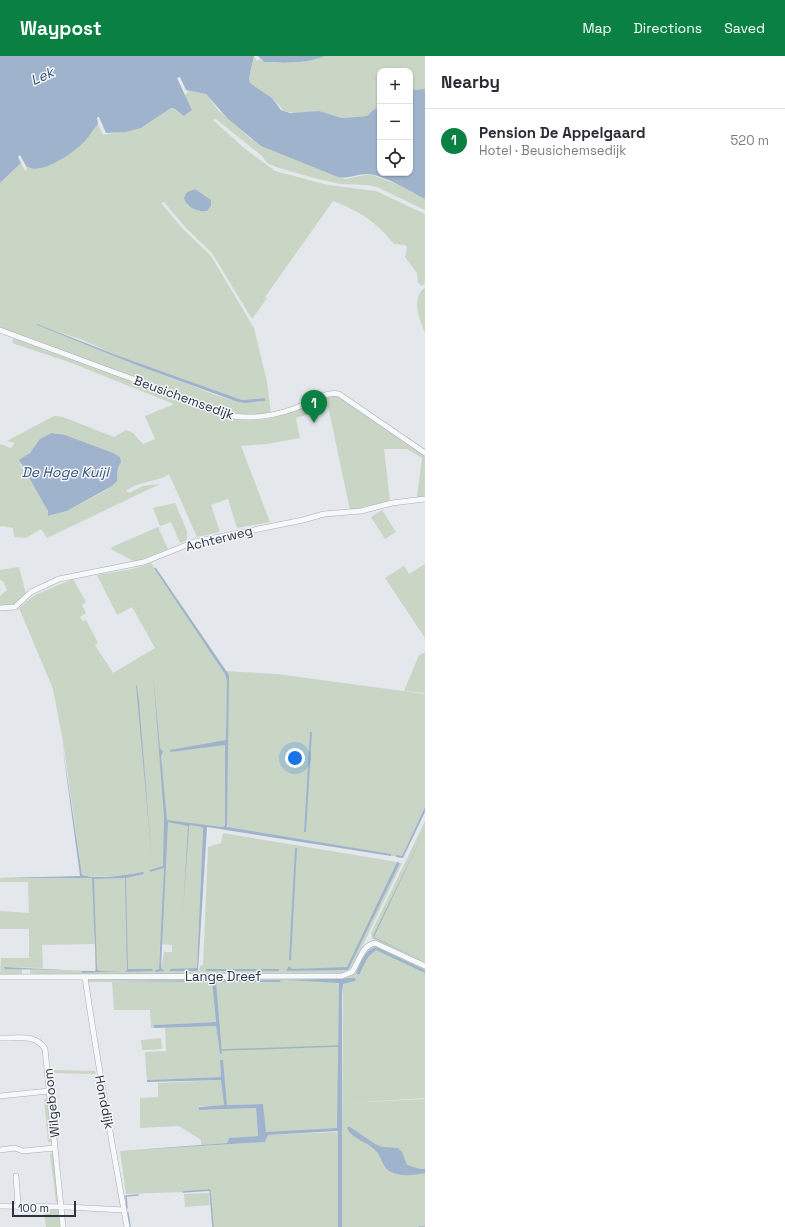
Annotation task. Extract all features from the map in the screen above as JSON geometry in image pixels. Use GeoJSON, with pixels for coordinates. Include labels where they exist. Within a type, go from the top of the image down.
{"type":"FeatureCollection","features":[{"type":"Feature","properties":{"kind":"street","name":"Beusichemsedijk"},"geometry":{"type":"LineString","coordinates":[[0,330],[233,416],[260,417],[274,415],[294,409],[326,394],[339,394],[425,453]]}},
{"type":"Feature","properties":{"kind":"street","name":"Achterweg"},"geometry":{"type":"LineString","coordinates":[[0,608],[15,608],[31,592],[68,576],[144,562],[194,542],[303,520],[324,514],[361,511],[392,503],[425,499]]}},
{"type":"Feature","properties":{"kind":"street","name":"Lange Dreef"},"geometry":{"type":"LineString","coordinates":[[0,977],[342,976],[352,972],[365,948],[370,944],[375,943],[425,966]]}},
{"type":"Feature","properties":{"kind":"street","name":"Honddijk"},"geometry":{"type":"LineString","coordinates":[[85,977],[98,1069],[114,1146],[127,1227]]}},
{"type":"Feature","properties":{"kind":"street","name":"Wilgeboom"},"geometry":{"type":"LineString","coordinates":[[0,1038],[34,1038],[42,1042],[45,1049],[63,1227]]}},
{"type":"Feature","properties":{"kind":"street"},"geometry":{"type":"LineString","coordinates":[[0,1096],[49,1091]]}},
{"type":"Feature","properties":{"kind":"street"},"geometry":{"type":"LineString","coordinates":[[0,1150],[16,1148],[23,1151],[55,1148]]}},
{"type":"Feature","properties":{"kind":"street"},"geometry":{"type":"LineString","coordinates":[[16,1176],[18,1205]]}},
{"type":"Feature","properties":{"kind":"street"},"geometry":{"type":"LineString","coordinates":[[0,1206],[18,1205],[23,1207],[124,1210]]}},
{"type":"Feature","properties":{"kind":"green space"},"geometry":{"type":"Polygon","coordinates":[[[254,56],[257,61],[259,60],[258,58],[264,62],[281,63],[301,62],[325,56],[425,56],[425,89],[413,90],[413,68],[377,68],[377,108],[367,116],[342,118],[319,111],[296,113],[284,111],[272,98],[250,83],[249,78],[254,56]]]}},
{"type":"Feature","properties":{"kind":"green space"},"geometry":{"type":"Polygon","coordinates":[[[186,90],[206,94],[218,110],[251,139],[345,179],[370,174],[411,190],[425,199],[425,210],[377,187],[340,184],[276,167],[267,163],[262,156],[216,119],[213,120],[244,148],[275,171],[328,185],[376,191],[425,214],[425,283],[422,286],[418,283],[417,273],[405,257],[407,247],[405,245],[394,244],[374,223],[360,213],[333,201],[265,297],[267,298],[252,319],[212,253],[186,228],[164,202],[161,203],[181,227],[211,256],[254,328],[267,382],[271,414],[245,418],[0,328],[0,183],[21,163],[25,171],[27,169],[26,166],[29,168],[54,163],[80,146],[98,124],[103,135],[141,128],[171,108],[186,115],[192,110],[185,95],[188,92],[186,90]],[[195,189],[187,192],[187,205],[195,210],[202,195],[195,189]],[[37,325],[231,400],[241,402],[261,402],[264,398],[242,400],[119,356],[80,339],[37,325]]]}},
{"type":"Feature","properties":{"kind":"green space"},"geometry":{"type":"Polygon","coordinates":[[[425,287],[425,333],[420,321],[417,303],[418,297],[425,287]]]}},
{"type":"Feature","properties":{"kind":"green space"},"geometry":{"type":"Polygon","coordinates":[[[14,337],[234,419],[269,419],[283,415],[320,399],[340,396],[425,455],[425,497],[417,498],[422,458],[407,449],[384,449],[390,501],[350,510],[328,406],[318,408],[316,412],[296,418],[300,438],[266,444],[241,446],[270,522],[237,528],[228,499],[211,505],[220,532],[197,537],[169,474],[159,479],[131,487],[126,491],[129,493],[143,486],[160,484],[47,538],[41,529],[26,538],[14,537],[13,528],[0,527],[0,444],[11,448],[15,443],[7,441],[54,416],[63,417],[114,437],[126,430],[133,433],[143,444],[155,439],[145,416],[174,404],[69,362],[12,343],[14,337]],[[55,433],[31,451],[20,464],[44,503],[49,516],[67,511],[108,489],[118,476],[118,468],[121,462],[106,451],[55,433]]]}},
{"type":"Feature","properties":{"kind":"green space"},"geometry":{"type":"Polygon","coordinates":[[[175,503],[187,531],[187,540],[180,543],[171,522],[160,526],[153,508],[175,503]]]}},
{"type":"Feature","properties":{"kind":"green space"},"geometry":{"type":"Polygon","coordinates":[[[382,510],[396,532],[385,539],[371,517],[382,510]]]}},
{"type":"Feature","properties":{"kind":"green space"},"geometry":{"type":"Polygon","coordinates":[[[158,527],[168,549],[135,562],[111,549],[112,547],[158,527]]]}},
{"type":"Feature","properties":{"kind":"green space"},"geometry":{"type":"Polygon","coordinates":[[[151,563],[224,671],[277,674],[425,694],[425,807],[402,856],[391,856],[391,854],[293,840],[228,828],[227,824],[222,827],[203,826],[197,968],[170,971],[199,971],[200,966],[203,965],[208,847],[221,843],[223,833],[397,862],[355,955],[400,863],[402,863],[353,966],[345,973],[30,975],[30,969],[95,971],[95,944],[42,945],[43,968],[5,967],[5,969],[22,969],[22,975],[0,975],[1,958],[29,958],[29,929],[0,929],[0,911],[29,913],[28,882],[0,882],[0,878],[126,877],[143,872],[105,877],[82,875],[63,742],[53,689],[19,608],[35,595],[73,579],[86,602],[82,605],[86,613],[80,617],[83,621],[86,620],[98,643],[95,645],[113,673],[155,648],[132,607],[117,615],[97,575],[132,569],[151,563]],[[160,944],[159,969],[155,970],[165,970],[161,968],[164,952],[172,952],[172,945],[160,944]]]}},
{"type":"Feature","properties":{"kind":"green space"},"geometry":{"type":"Polygon","coordinates":[[[425,564],[425,638],[385,578],[404,566],[409,574],[425,564]]]}},
{"type":"Feature","properties":{"kind":"green space"},"geometry":{"type":"Polygon","coordinates":[[[19,567],[26,594],[14,604],[0,605],[0,596],[7,590],[3,581],[0,580],[0,570],[19,567]]]}},
{"type":"Feature","properties":{"kind":"green space"},"geometry":{"type":"Polygon","coordinates":[[[425,652],[425,693],[404,691],[419,655],[425,652]]]}},
{"type":"Feature","properties":{"kind":"green space"},"geometry":{"type":"Polygon","coordinates":[[[425,821],[425,965],[372,939],[371,933],[425,821]]]}},
{"type":"Feature","properties":{"kind":"green space"},"geometry":{"type":"Polygon","coordinates":[[[374,944],[425,968],[425,1098],[348,1103],[425,1099],[425,1227],[213,1227],[211,1191],[126,1194],[120,1151],[265,1142],[268,1135],[338,1132],[342,1129],[343,984],[350,982],[354,978],[348,979],[285,980],[339,982],[338,1127],[268,1133],[265,1132],[263,1104],[227,1105],[220,1061],[221,1077],[147,1080],[145,1052],[166,1051],[165,1027],[216,1026],[220,1054],[222,1054],[212,982],[216,1022],[154,1025],[154,1028],[151,1028],[150,1010],[114,1010],[112,982],[87,982],[87,979],[342,979],[354,972],[365,952],[374,944]]]}},
{"type":"Feature","properties":{"kind":"green space"},"geometry":{"type":"Polygon","coordinates":[[[161,1038],[162,1049],[142,1050],[141,1040],[161,1038]]]}},
{"type":"Feature","properties":{"kind":"green space"},"geometry":{"type":"Polygon","coordinates":[[[52,1070],[95,1071],[96,1074],[51,1073],[52,1070]]]}},
{"type":"Feature","properties":{"kind":"green space"},"geometry":{"type":"Polygon","coordinates":[[[222,1080],[224,1106],[199,1106],[199,1110],[256,1108],[258,1136],[228,1139],[227,1143],[201,1145],[201,1140],[179,1126],[140,1128],[140,1098],[158,1097],[158,1083],[222,1080]]]}},
{"type":"Feature","properties":{"kind":"green space"},"geometry":{"type":"Polygon","coordinates":[[[47,1098],[52,1142],[48,1142],[44,1099],[47,1098]]]}},
{"type":"Feature","properties":{"kind":"green space"},"geometry":{"type":"Polygon","coordinates":[[[53,1153],[58,1202],[56,1202],[50,1154],[53,1153]]]}},
{"type":"Feature","properties":{"kind":"green space"},"geometry":{"type":"Polygon","coordinates":[[[209,1193],[210,1205],[185,1207],[184,1194],[209,1193]]]}},
{"type":"Feature","properties":{"kind":"green space"},"geometry":{"type":"Polygon","coordinates":[[[58,1209],[60,1227],[46,1227],[44,1210],[58,1209]]]}},
{"type":"Feature","properties":{"kind":"water","name":"Lek"},"geometry":{"type":"Polygon","coordinates":[[[0,56],[254,56],[249,78],[250,83],[272,98],[281,110],[290,113],[319,111],[342,118],[367,116],[377,108],[377,176],[366,174],[338,177],[261,146],[228,119],[206,94],[186,90],[180,77],[177,78],[192,110],[184,116],[175,109],[171,108],[141,128],[125,132],[106,133],[99,117],[97,117],[98,124],[83,144],[62,159],[46,166],[32,168],[26,166],[20,155],[18,157],[21,163],[0,183],[0,56]]]}},
{"type":"Feature","properties":{"kind":"water"},"geometry":{"type":"Polygon","coordinates":[[[258,56],[325,56],[302,62],[287,63],[264,62],[258,56]]]}},
{"type":"Feature","properties":{"kind":"water"},"geometry":{"type":"Polygon","coordinates":[[[425,89],[425,199],[384,178],[377,176],[413,176],[413,90],[425,89]]]}},
{"type":"Feature","properties":{"kind":"water"},"geometry":{"type":"Polygon","coordinates":[[[195,189],[211,200],[211,206],[207,211],[193,209],[185,201],[184,198],[187,192],[195,189]]]}},
{"type":"Feature","properties":{"kind":"water"},"geometry":{"type":"Polygon","coordinates":[[[37,324],[119,356],[242,400],[265,398],[265,401],[245,403],[235,401],[139,366],[37,324]]]}},
{"type":"Feature","properties":{"kind":"water","name":"De Hoge Kuijl"},"geometry":{"type":"Polygon","coordinates":[[[52,433],[65,435],[113,453],[120,457],[121,462],[118,468],[117,481],[112,486],[67,511],[48,516],[48,511],[19,460],[30,453],[40,439],[52,433]]]}},
{"type":"Feature","properties":{"kind":"water"},"geometry":{"type":"Polygon","coordinates":[[[154,568],[156,568],[229,675],[227,827],[391,854],[391,856],[207,827],[198,971],[170,971],[170,969],[197,968],[203,828],[190,825],[189,827],[183,912],[188,826],[168,822],[161,968],[165,971],[155,972],[155,970],[159,969],[164,868],[150,872],[150,870],[163,866],[164,816],[153,673],[160,748],[163,752],[161,756],[167,820],[222,827],[225,826],[225,745],[170,752],[170,750],[226,740],[227,681],[225,674],[154,568]]]}},
{"type":"Feature","properties":{"kind":"water"},"geometry":{"type":"Polygon","coordinates":[[[136,685],[139,701],[152,861],[136,685]]]}},
{"type":"Feature","properties":{"kind":"water"},"geometry":{"type":"Polygon","coordinates":[[[310,732],[312,732],[306,832],[304,832],[310,732]]]}},
{"type":"Feature","properties":{"kind":"water"},"geometry":{"type":"Polygon","coordinates":[[[62,742],[82,875],[105,877],[143,872],[144,874],[126,878],[128,969],[152,969],[153,971],[125,972],[127,970],[125,878],[94,879],[97,969],[99,971],[122,971],[82,973],[82,971],[95,971],[96,969],[92,878],[0,878],[80,876],[62,742]]]}},
{"type":"Feature","properties":{"kind":"water"},"geometry":{"type":"Polygon","coordinates":[[[425,807],[425,812],[403,858],[396,857],[396,855],[402,856],[425,807]]]}},
{"type":"Feature","properties":{"kind":"water"},"geometry":{"type":"Polygon","coordinates":[[[425,829],[374,937],[425,962],[374,938],[373,936],[425,829]]]}},
{"type":"Feature","properties":{"kind":"water"},"geometry":{"type":"Polygon","coordinates":[[[295,848],[297,848],[291,960],[289,960],[295,848]]]}},
{"type":"Feature","properties":{"kind":"water"},"geometry":{"type":"Polygon","coordinates":[[[397,862],[400,863],[348,970],[286,971],[289,966],[292,969],[347,967],[397,862]]]}},
{"type":"Feature","properties":{"kind":"water"},"geometry":{"type":"Polygon","coordinates":[[[376,947],[425,970],[425,973],[376,950],[368,957],[359,975],[356,973],[366,954],[376,947]]]}},
{"type":"Feature","properties":{"kind":"water"},"geometry":{"type":"Polygon","coordinates":[[[4,967],[66,970],[5,969],[4,967]]]}},
{"type":"Feature","properties":{"kind":"water"},"geometry":{"type":"Polygon","coordinates":[[[206,969],[279,969],[279,971],[206,971],[206,969]]]}},
{"type":"Feature","properties":{"kind":"water"},"geometry":{"type":"Polygon","coordinates":[[[356,979],[355,981],[343,984],[342,995],[342,1227],[338,1227],[337,1131],[268,1135],[265,1142],[120,1151],[227,1143],[229,1138],[258,1136],[256,1108],[199,1110],[199,1107],[224,1105],[221,1080],[147,1082],[147,1080],[221,1077],[220,1060],[223,1060],[227,1105],[263,1104],[266,1132],[337,1128],[339,983],[285,980],[356,979]]]}},
{"type":"Feature","properties":{"kind":"water"},"geometry":{"type":"Polygon","coordinates":[[[281,980],[280,982],[216,982],[222,1054],[220,1054],[216,1026],[154,1028],[154,1025],[216,1022],[212,982],[93,981],[281,980]]]}},
{"type":"Feature","properties":{"kind":"water"},"geometry":{"type":"Polygon","coordinates":[[[347,1127],[350,1127],[382,1147],[398,1148],[402,1152],[407,1165],[425,1169],[425,1173],[404,1175],[391,1172],[385,1167],[378,1153],[372,1147],[351,1134],[347,1127]]]}},
{"type":"Feature","properties":{"kind":"waterway"},"geometry":{"type":"LineString","coordinates":[[222,1050],[339,1046]]}},
{"type":"Feature","properties":{"kind":"waterway"},"geometry":{"type":"LineString","coordinates":[[183,1192],[210,1190],[213,1227]]}},
{"type":"Feature","properties":{"kind":"waterway"},"geometry":{"type":"LineString","coordinates":[[127,1208],[126,1196],[138,1195]]}},
{"type":"Feature","properties":{"kind":"waterway"},"geometry":{"type":"LineString","coordinates":[[128,1213],[130,1227]]}},
{"type":"Feature","properties":{"kind":"waterway"},"geometry":{"type":"LineString","coordinates":[[419,1227],[425,1227]]}},
{"type":"Feature","properties":{"kind":"place","name":"Pension De Appelgaard"},"geometry":{"type":"Point","coordinates":[314,423]}}]}
